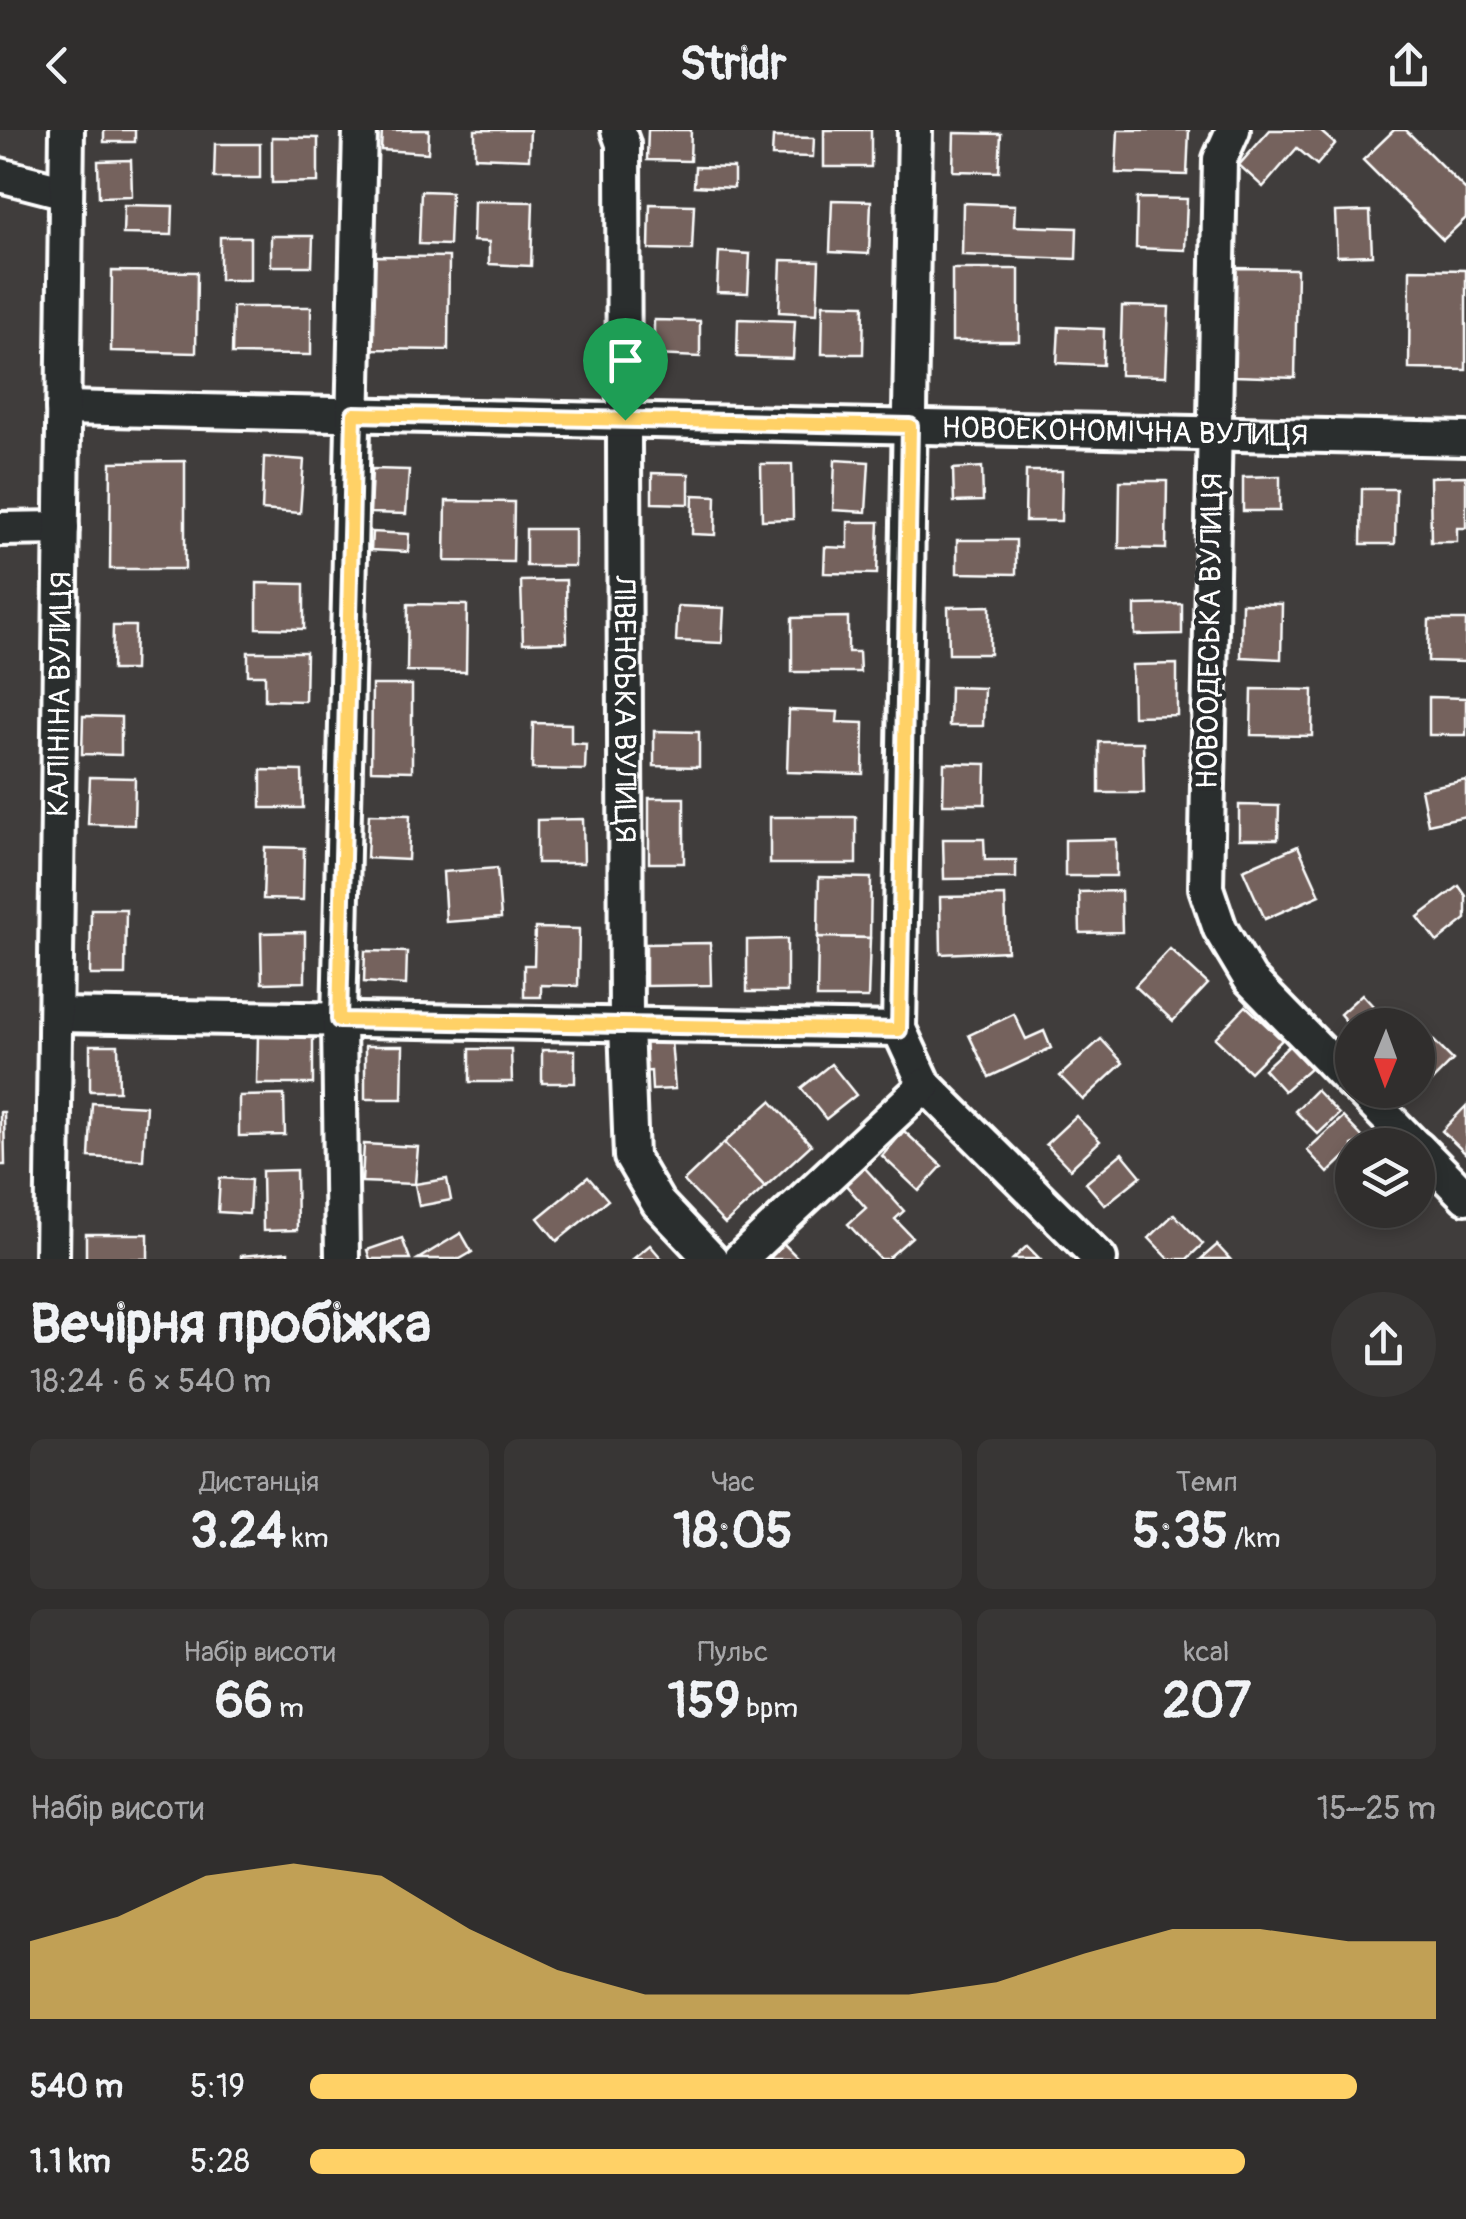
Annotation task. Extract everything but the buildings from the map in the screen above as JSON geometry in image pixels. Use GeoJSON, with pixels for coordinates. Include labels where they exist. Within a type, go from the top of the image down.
{"type":"FeatureCollection","features":[{"type":"Feature","properties":{"kind":"street","name":"КАЛІНІНА ВУЛИЦЯ"},"geometry":{"type":"LineString","coordinates":[[52,1259],[67,130]]}},
{"type":"Feature","properties":{"kind":"street"},"geometry":{"type":"LineString","coordinates":[[342,1259],[339,1020],[360,130]]}},
{"type":"Feature","properties":{"kind":"street","name":"ЛІВЕНСЬКА ВУЛИЦЯ"},"geometry":{"type":"LineString","coordinates":[[618,130],[623,144],[626,1025],[631,1156],[658,1203],[711,1259]]}},
{"type":"Feature","properties":{"kind":"street"},"geometry":{"type":"LineString","coordinates":[[915,130],[899,1030],[925,1084],[1100,1259]]}},
{"type":"Feature","properties":{"kind":"street","name":"НОВООДЕСЬКА ВУЛИЦЯ"},"geometry":{"type":"LineString","coordinates":[[1233,130],[1220,159],[1206,888],[1220,929],[1250,980],[1335,1066]]}},
{"type":"Feature","properties":{"kind":"street"},"geometry":{"type":"LineString","coordinates":[[0,175],[66,192]]}},
{"type":"Feature","properties":{"kind":"street","name":"НОВОЕКОНОМІЧНА ВУЛИЦЯ"},"geometry":{"type":"LineString","coordinates":[[64,408],[1466,439]]}},
{"type":"Feature","properties":{"kind":"street"},"geometry":{"type":"LineString","coordinates":[[0,528],[62,528]]}},
{"type":"Feature","properties":{"kind":"street"},"geometry":{"type":"LineString","coordinates":[[56,1015],[899,1030]]}},
{"type":"Feature","properties":{"kind":"street"},"geometry":{"type":"LineString","coordinates":[[740,1259],[925,1084]]}},
{"type":"Feature","properties":{"kind":"street"},"geometry":{"type":"LineString","coordinates":[[1378,1108],[1397,1128]]}},
{"type":"Feature","properties":{"kind":"street"},"geometry":{"type":"LineString","coordinates":[[1435,1166],[1466,1198]]}},
{"type":"Feature","properties":{"kind":"route"},"geometry":{"type":"LineString","coordinates":[[354,414],[625,420],[910,426],[899,1030],[339,1020],[354,414]]}}]}
